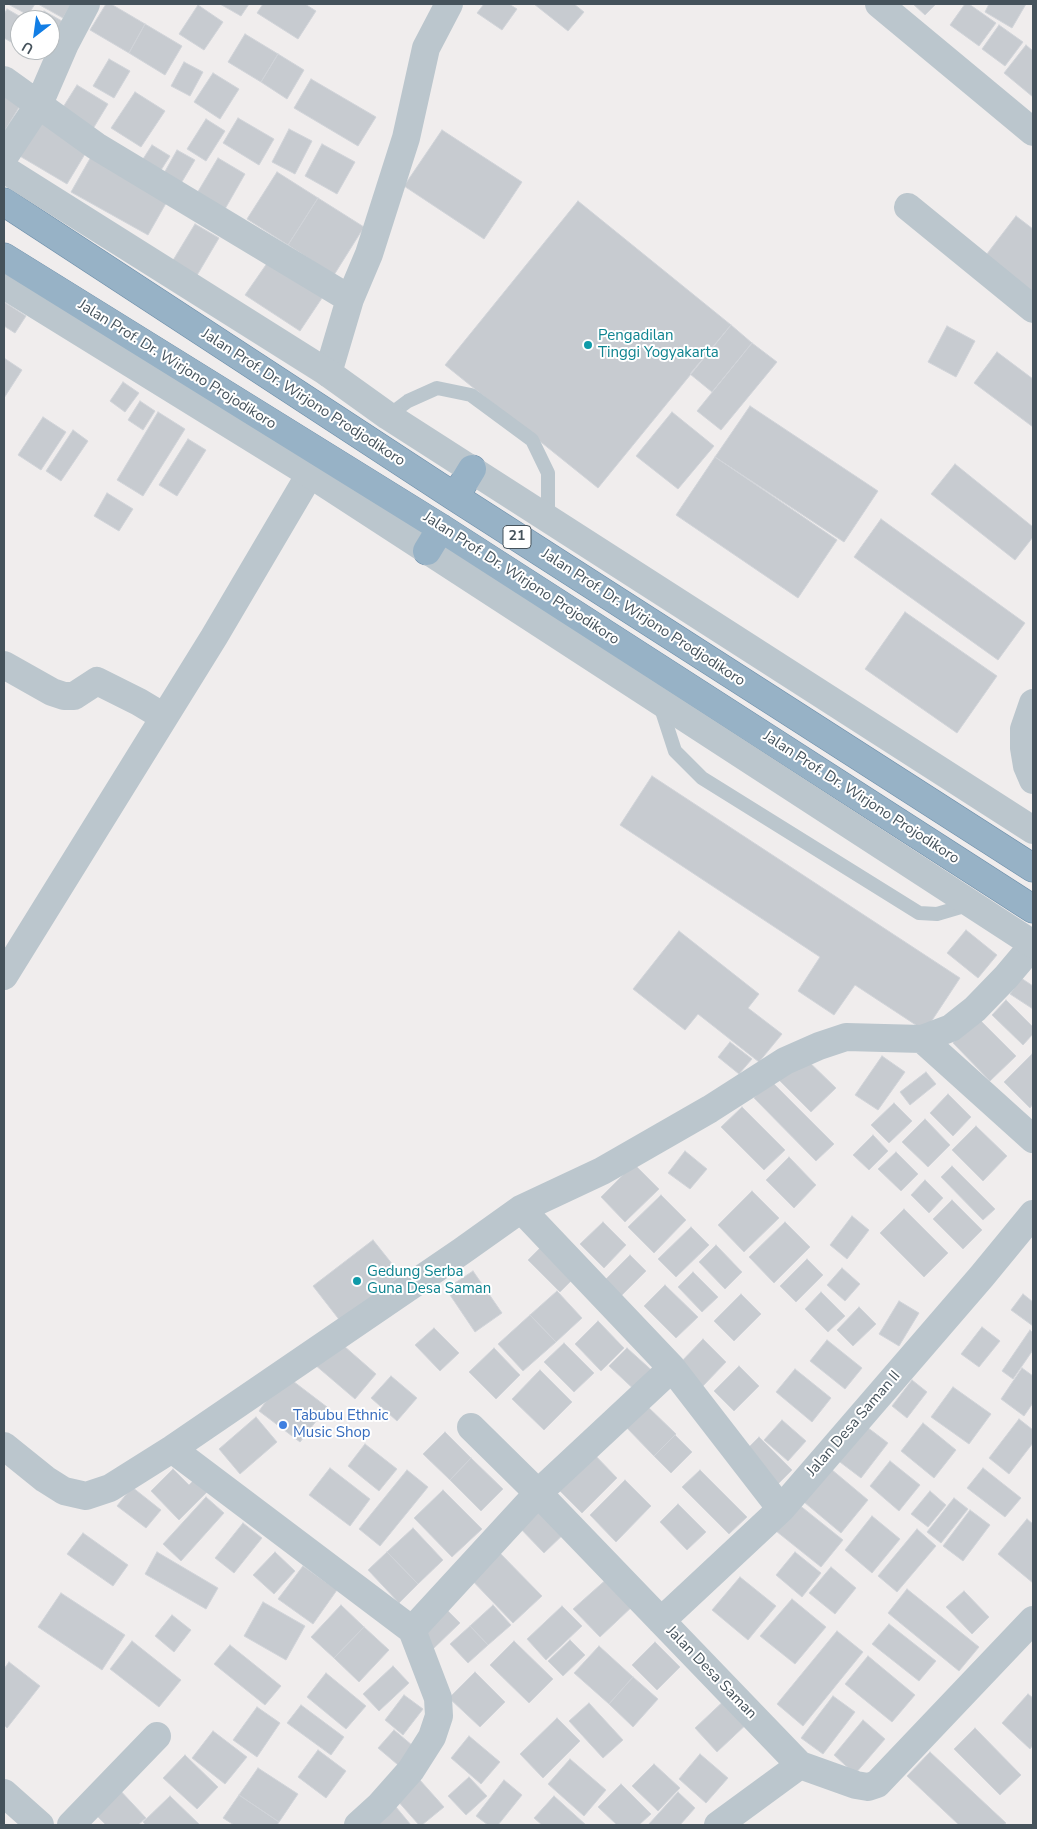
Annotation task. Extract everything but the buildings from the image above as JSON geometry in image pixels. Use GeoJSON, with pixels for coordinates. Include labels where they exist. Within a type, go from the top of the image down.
{"type":"FeatureCollection","features":[{"type":"Feature","properties":{"kind":"highway","name":"Jalan Prof. Dr. Wirjono Prodjodikoro"},"geometry":{"type":"LineString","coordinates":[[4,202],[455,497],[1033,868]]}},
{"type":"Feature","properties":{"kind":"highway","name":"Jalan Prof. Dr. Wirjono Projodikoro"},"geometry":{"type":"LineString","coordinates":[[4,257],[434,539],[1033,909]]}},
{"type":"Feature","properties":{"kind":"highway"},"geometry":{"type":"LineString","coordinates":[[455,497],[472,469]]}},
{"type":"Feature","properties":{"kind":"street"},"geometry":{"type":"LineString","coordinates":[[4,157],[39,104],[65,44],[86,4]]}},
{"type":"Feature","properties":{"kind":"street"},"geometry":{"type":"LineString","coordinates":[[328,373],[350,299],[369,254],[406,138],[426,48],[449,4]]}},
{"type":"Feature","properties":{"kind":"street"},"geometry":{"type":"LineString","coordinates":[[879,4],[1033,132]]}},
{"type":"Feature","properties":{"kind":"street"},"geometry":{"type":"LineString","coordinates":[[4,80],[96,146],[350,299]]}},
{"type":"Feature","properties":{"kind":"street"},"geometry":{"type":"LineString","coordinates":[[4,169],[328,373],[388,416],[1033,830]]}},
{"type":"Feature","properties":{"kind":"street"},"geometry":{"type":"LineString","coordinates":[[908,207],[1033,309]]}},
{"type":"Feature","properties":{"kind":"street"},"geometry":{"type":"LineString","coordinates":[[4,285],[310,474],[434,539],[659,701],[1033,944],[975,1009],[951,1028],[922,1039],[846,1037],[819,1046],[785,1061],[710,1109],[602,1170],[520,1209],[462,1251],[172,1449],[110,1488],[86,1496],[64,1491],[44,1479],[4,1446]]}},
{"type":"Feature","properties":{"kind":"street"},"geometry":{"type":"LineString","coordinates":[[4,976],[214,637],[310,474]]}},
{"type":"Feature","properties":{"kind":"street"},"geometry":{"type":"LineString","coordinates":[[4,665],[52,692],[64,696],[74,696],[97,681],[164,717]]}},
{"type":"Feature","properties":{"kind":"street"},"geometry":{"type":"LineString","coordinates":[[1033,703],[1024,729],[1024,748],[1027,766],[1033,780]]}},
{"type":"Feature","properties":{"kind":"street"},"geometry":{"type":"LineString","coordinates":[[922,1039],[1033,1139]]}},
{"type":"Feature","properties":{"kind":"street"},"geometry":{"type":"LineString","coordinates":[[520,1209],[672,1368],[781,1509]]}},
{"type":"Feature","properties":{"kind":"street","name":"Jalan Desa Saman II"},"geometry":{"type":"LineString","coordinates":[[661,1621],[781,1509],[970,1291],[1033,1214]]}},
{"type":"Feature","properties":{"kind":"street"},"geometry":{"type":"LineString","coordinates":[[412,1630],[538,1493],[672,1368]]}},
{"type":"Feature","properties":{"kind":"street","name":"Jalan Desa Saman"},"geometry":{"type":"LineString","coordinates":[[471,1427],[538,1493],[800,1765],[856,1785],[868,1787],[877,1784],[1033,1620]]}},
{"type":"Feature","properties":{"kind":"street"},"geometry":{"type":"LineString","coordinates":[[172,1449],[412,1630],[438,1698],[439,1716],[432,1737],[411,1770],[380,1805],[358,1825]]}},
{"type":"Feature","properties":{"kind":"street"},"geometry":{"type":"LineString","coordinates":[[71,1825],[157,1736]]}},
{"type":"Feature","properties":{"kind":"street"},"geometry":{"type":"LineString","coordinates":[[718,1825],[800,1765]]}},
{"type":"Feature","properties":{"kind":"street"},"geometry":{"type":"LineString","coordinates":[[4,1793],[40,1825]]}},
{"type":"Feature","properties":{"kind":"lane"},"geometry":{"type":"LineString","coordinates":[[388,416],[408,401],[437,388],[471,395],[532,440],[548,473],[548,518]]}},
{"type":"Feature","properties":{"kind":"lane"},"geometry":{"type":"LineString","coordinates":[[659,701],[675,751],[702,778],[919,913],[936,914],[972,904]]}},
{"type":"Feature","properties":{"kind":"place","name":"Pengadilan Tinggi Yogyakarta"},"geometry":{"type":"Point","coordinates":[588,345]}},
{"type":"Feature","properties":{"kind":"place","name":"Gedung Serba Guna Desa Saman"},"geometry":{"type":"Point","coordinates":[357,1281]}},
{"type":"Feature","properties":{"kind":"place","name":"Tabubu Ethnic Music Shop"},"geometry":{"type":"Point","coordinates":[283,1425]}}]}
